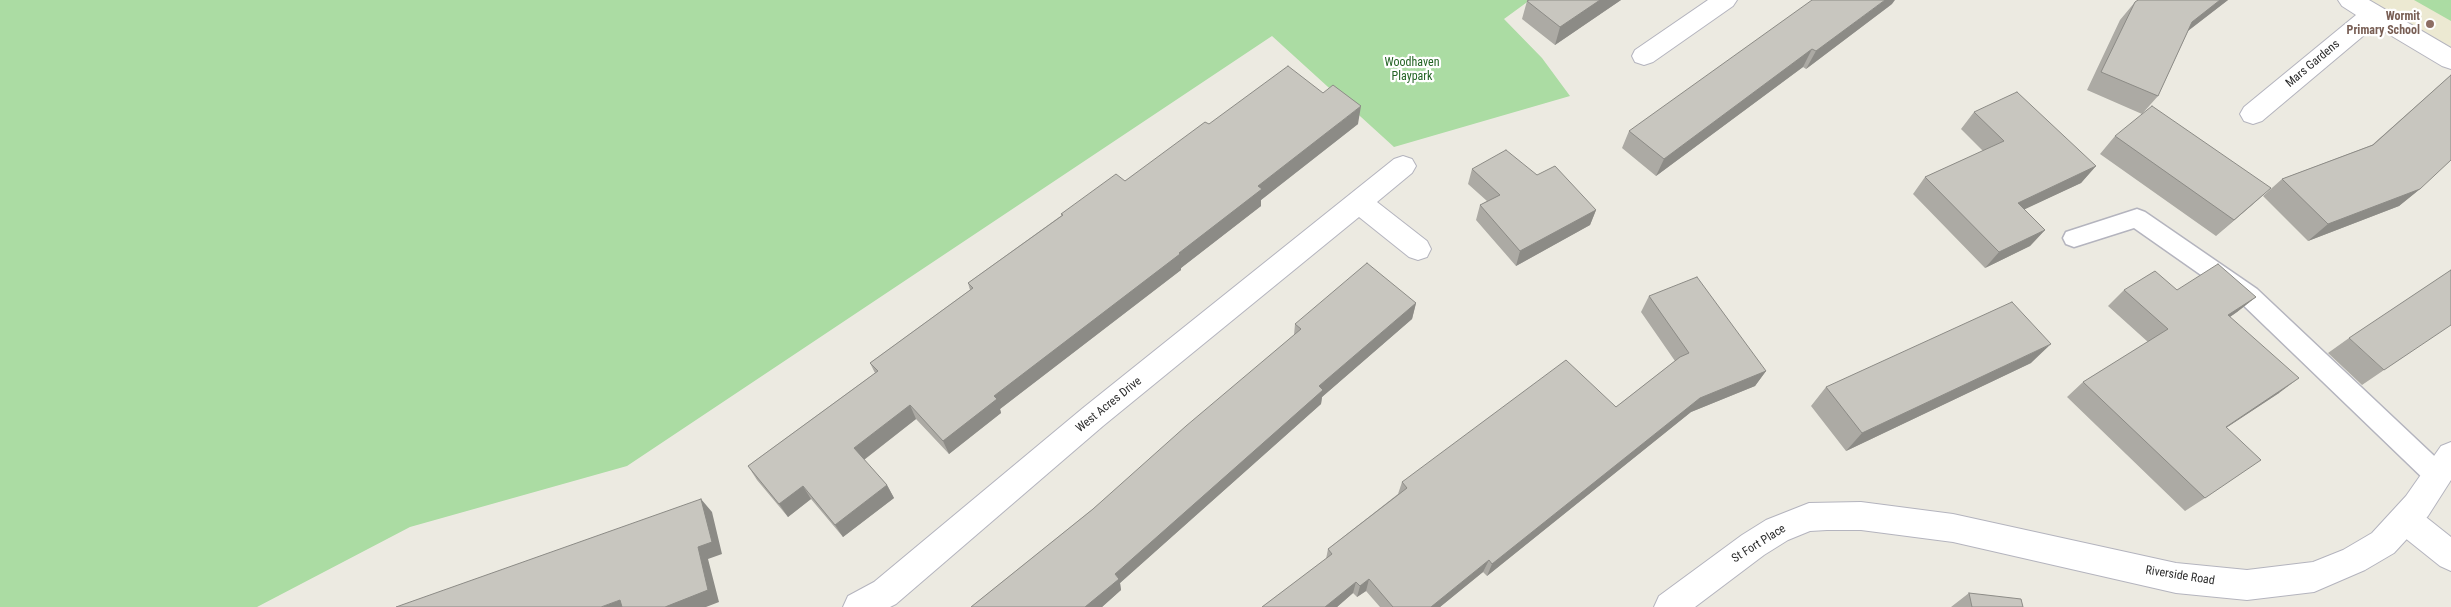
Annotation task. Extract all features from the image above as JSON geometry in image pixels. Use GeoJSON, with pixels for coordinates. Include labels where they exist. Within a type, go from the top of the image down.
{"type":"FeatureCollection","features":[{"type":"Feature","properties":{"kind":"street"},"geometry":{"type":"LineString","coordinates":[[1644,56],[1725,0]]}},
{"type":"Feature","properties":{"kind":"street"},"geometry":{"type":"LineString","coordinates":[[2350,0],[2451,60]]}},
{"type":"Feature","properties":{"kind":"street","name":"Mars Gardens"},"geometry":{"type":"LineString","coordinates":[[2254,114],[2373,14]]}},
{"type":"Feature","properties":{"kind":"street","name":"West Acres Drive"},"geometry":{"type":"LineString","coordinates":[[859,607],[885,593],[1093,417],[1403,166]]}},
{"type":"Feature","properties":{"kind":"street"},"geometry":{"type":"LineString","coordinates":[[1359,202],[1418,249]]}},
{"type":"Feature","properties":{"kind":"street","name":"Riverside Road"},"geometry":{"type":"LineString","coordinates":[[1861,516],[1953,528],[2176,578],[2247,584],[2314,578],[2354,560],[2383,543],[2406,520],[2445,466]]}},
{"type":"Feature","properties":{"kind":"street","name":"St Fort Place"},"geometry":{"type":"LineString","coordinates":[[1670,607],[1776,530],[1809,517],[1861,516]]}},
{"type":"Feature","properties":{"kind":"street"},"geometry":{"type":"LineString","coordinates":[[2406,520],[2451,556]]}},
{"type":"Feature","properties":{"kind":"lane"},"geometry":{"type":"LineString","coordinates":[[2074,238],[2136,218],[2249,296],[2445,466]]}},
{"type":"Feature","properties":{"kind":"shaded area","name":"Wormit Primary School"},"geometry":{"type":"Polygon","coordinates":[[[2365,0],[2451,0],[2451,48],[2365,0]]]}},
{"type":"Feature","properties":{"kind":"green space","name":"Woodhaven Playpark"},"geometry":{"type":"Polygon","coordinates":[[[0,0],[1530,0],[1504,19],[1542,58],[1570,96],[1394,147],[1272,36],[627,466],[410,527],[257,607],[0,607],[0,0]]]}},
{"type":"Feature","properties":{"kind":"green space"},"geometry":{"type":"Polygon","coordinates":[[[2414,0],[2451,0],[2451,21],[2414,0]]]}},
{"type":"Feature","properties":{"kind":"building"},"geometry":{"type":"Polygon","coordinates":[[[1600,0],[1560,27],[1527,1],[1600,0]]]}},
{"type":"Feature","properties":{"kind":"building"},"geometry":{"type":"Polygon","coordinates":[[[1812,0],[1885,0],[1816,51],[1812,49],[1664,159],[1629,131],[1812,0]]]}},
{"type":"Feature","properties":{"kind":"building"},"geometry":{"type":"Polygon","coordinates":[[[2138,0],[2220,0],[2192,22],[2158,96],[2101,72],[2135,2],[2138,0]]]}},
{"type":"Feature","properties":{"kind":"building"},"geometry":{"type":"Polygon","coordinates":[[[1288,66],[1323,93],[1333,85],[1361,106],[1258,186],[1262,189],[1180,254],[994,396],[997,399],[943,441],[910,405],[854,448],[887,485],[835,525],[803,486],[779,504],[748,466],[878,371],[870,363],[973,288],[968,283],[1063,215],[1061,214],[1116,174],[1125,181],[1205,122],[1209,124],[1288,66]]]}},
{"type":"Feature","properties":{"kind":"building"},"geometry":{"type":"Polygon","coordinates":[[[2451,75],[2451,160],[2420,189],[2328,224],[2282,179],[2373,145],[2451,75]]]}},
{"type":"Feature","properties":{"kind":"building"},"geometry":{"type":"Polygon","coordinates":[[[2017,92],[2096,166],[2018,203],[2045,230],[1999,252],[1925,177],[2004,141],[1974,112],[2017,92]]]}},
{"type":"Feature","properties":{"kind":"building"},"geometry":{"type":"Polygon","coordinates":[[[2152,106],[2271,188],[2234,220],[2115,136],[2152,106]]]}},
{"type":"Feature","properties":{"kind":"building"},"geometry":{"type":"Polygon","coordinates":[[[1506,150],[1537,175],[1555,166],[1596,210],[1520,251],[1480,205],[1500,195],[1472,169],[1506,150]]]}},
{"type":"Feature","properties":{"kind":"building"},"geometry":{"type":"Polygon","coordinates":[[[1367,263],[1416,303],[1319,386],[1323,390],[1115,574],[1119,579],[1085,607],[971,607],[1093,509],[1186,426],[1301,329],[1295,324],[1367,263]]]}},
{"type":"Feature","properties":{"kind":"building"},"geometry":{"type":"Polygon","coordinates":[[[2218,264],[2256,297],[2228,315],[2299,378],[2226,427],[2261,460],[2205,498],[2083,382],[2168,329],[2124,290],[2155,271],[2177,290],[2218,264]]]}},
{"type":"Feature","properties":{"kind":"building"},"geometry":{"type":"Polygon","coordinates":[[[2451,270],[2451,325],[2384,370],[2349,338],[2451,270]]]}},
{"type":"Feature","properties":{"kind":"building"},"geometry":{"type":"Polygon","coordinates":[[[1697,277],[1766,371],[1700,398],[1492,564],[1489,560],[1431,607],[1393,607],[1369,579],[1360,586],[1356,582],[1325,607],[1262,607],[1332,554],[1328,549],[1407,488],[1402,482],[1566,360],[1616,407],[1680,357],[1689,353],[1649,296],[1697,277]]]}},
{"type":"Feature","properties":{"kind":"building"},"geometry":{"type":"Polygon","coordinates":[[[2012,302],[2051,344],[1862,433],[1826,387],[2012,302]]]}},
{"type":"Feature","properties":{"kind":"building"},"geometry":{"type":"Polygon","coordinates":[[[701,499],[712,542],[698,547],[708,590],[665,607],[622,607],[620,600],[601,607],[396,607],[701,499]]]}},
{"type":"Feature","properties":{"kind":"building"},"geometry":{"type":"Polygon","coordinates":[[[1969,593],[2021,599],[2023,607],[1972,607],[1969,593]]]}},
{"type":"Feature","properties":{"kind":"place","name":"Wormit Primary School"},"geometry":{"type":"Point","coordinates":[2430,24]}}]}
